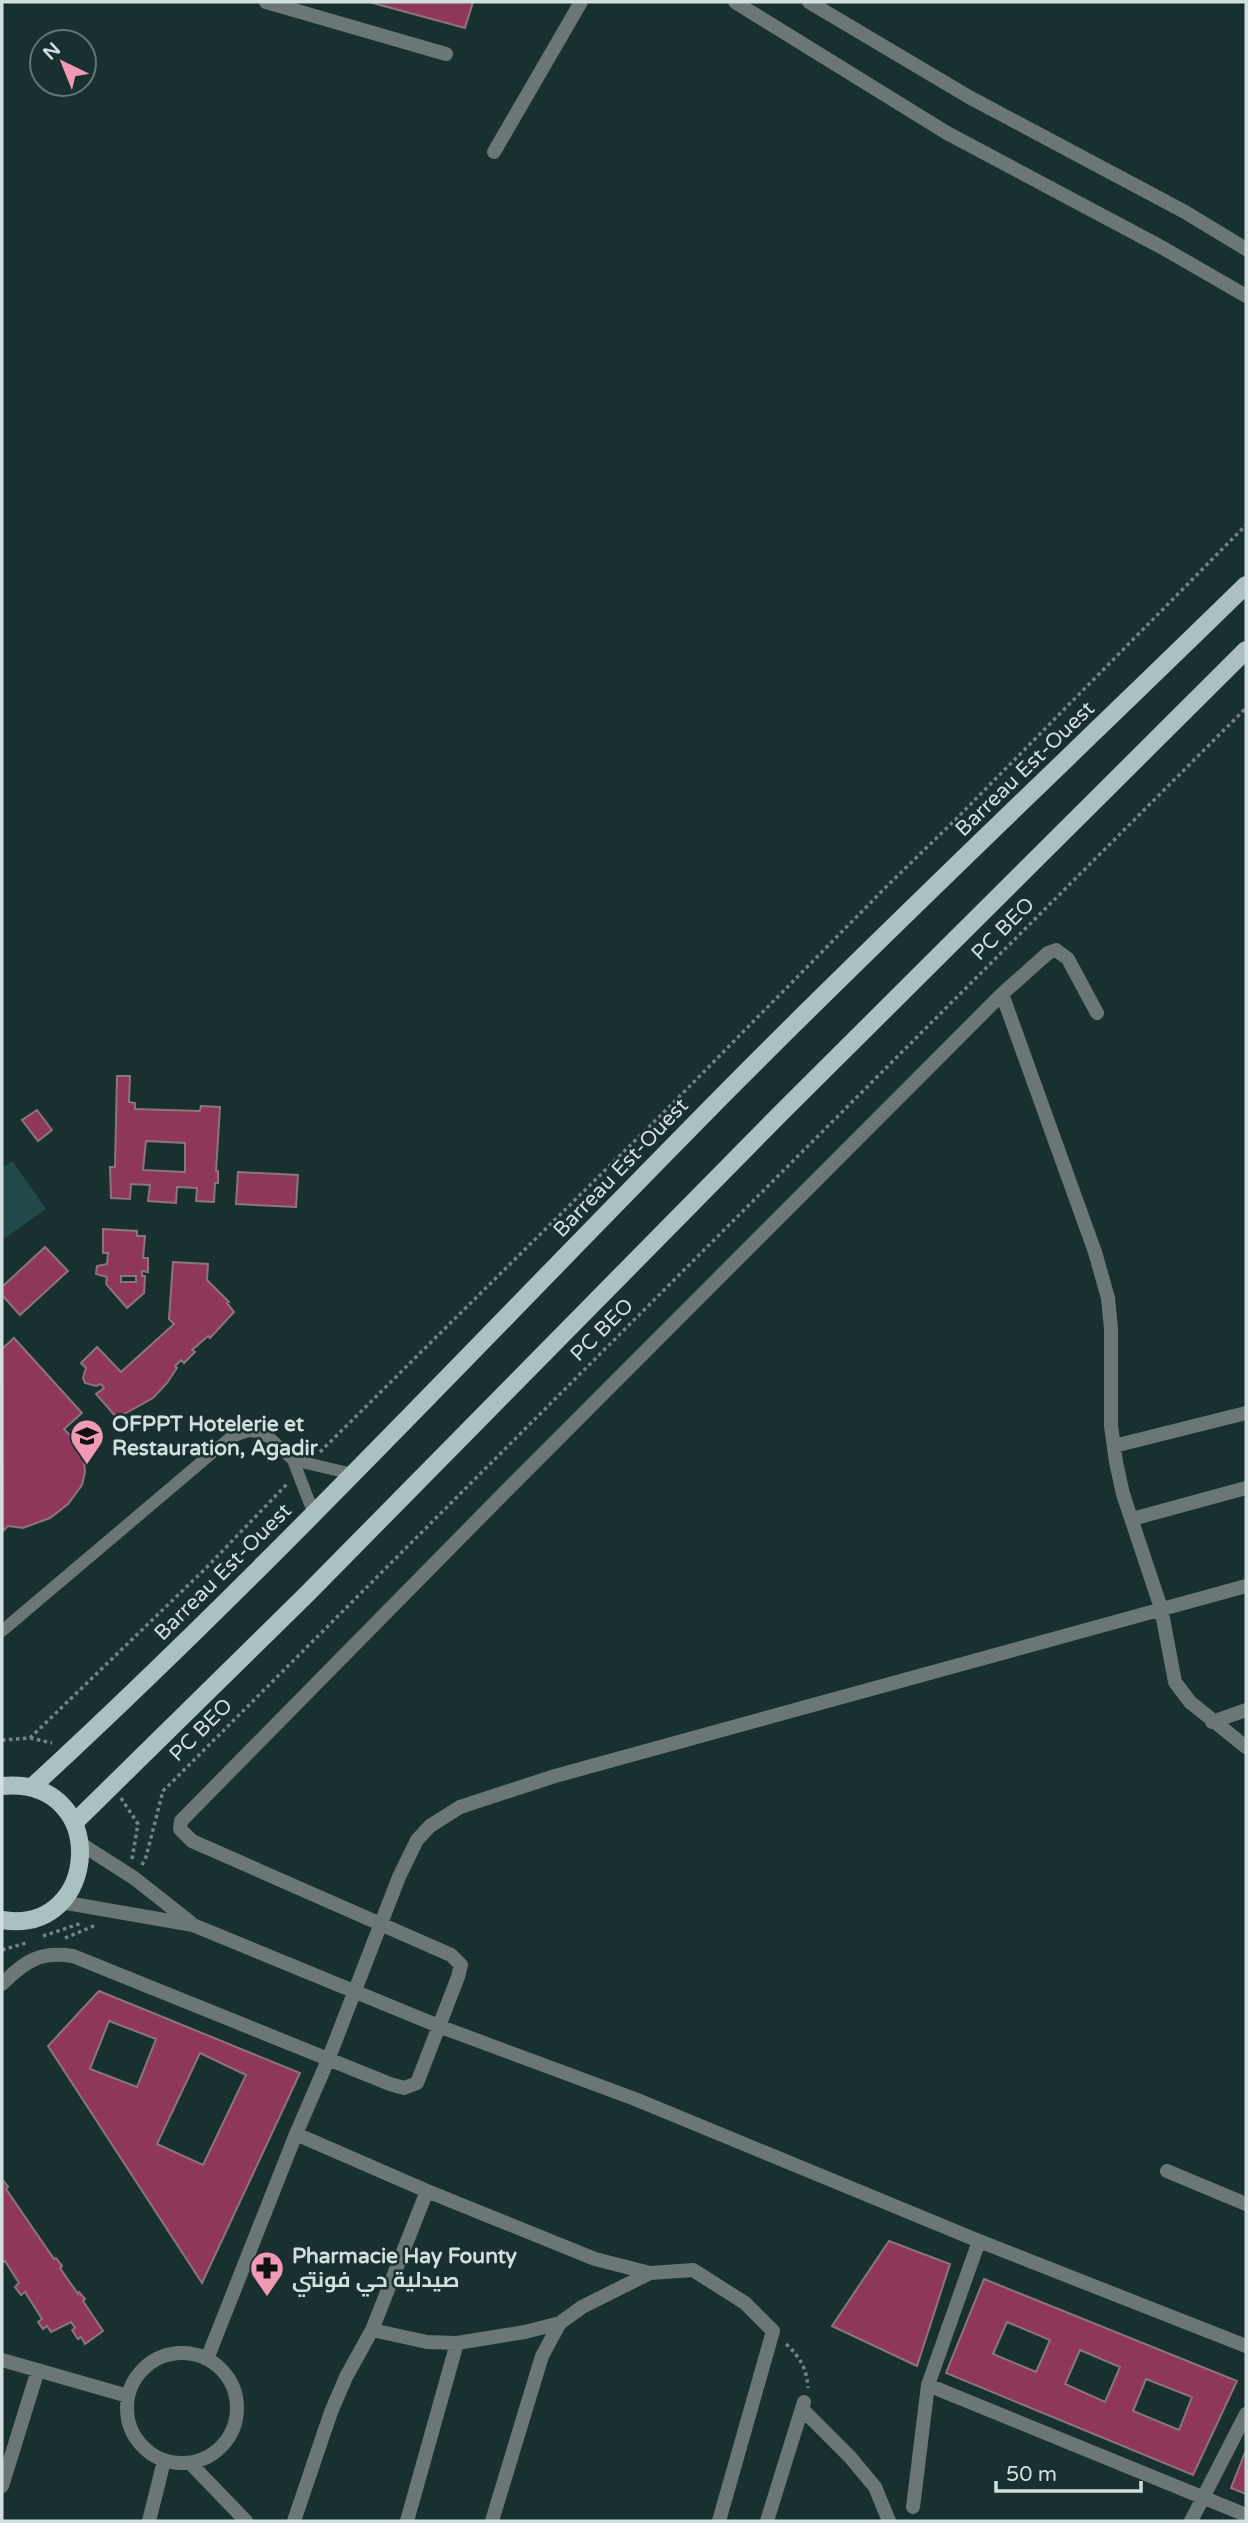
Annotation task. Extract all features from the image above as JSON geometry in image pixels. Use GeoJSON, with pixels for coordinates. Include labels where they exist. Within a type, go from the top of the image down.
{"type":"FeatureCollection","features":[{"type":"Feature","properties":{"kind":"main road","name":"Barreau Est-Ouest"},"geometry":{"type":"LineString","coordinates":[[32,1787],[125,1702],[354,1474],[737,1081],[1246,585]]}},
{"type":"Feature","properties":{"kind":"main road"},"geometry":{"type":"LineString","coordinates":[[75,1822],[307,1594],[740,1154],[1246,650]]}},
{"type":"Feature","properties":{"kind":"main road"},"geometry":{"type":"LineString","coordinates":[[2,1786],[32,1787],[57,1801],[75,1822],[81,1844],[80,1865],[74,1885],[61,1902],[45,1914],[26,1921],[2,1920]]}},
{"type":"Feature","properties":{"kind":"street"},"geometry":{"type":"LineString","coordinates":[[266,2],[446,54]]}},
{"type":"Feature","properties":{"kind":"street"},"geometry":{"type":"LineString","coordinates":[[494,152],[580,2]]}},
{"type":"Feature","properties":{"kind":"street"},"geometry":{"type":"LineString","coordinates":[[735,2],[947,133],[1246,296]]}},
{"type":"Feature","properties":{"kind":"street"},"geometry":{"type":"LineString","coordinates":[[809,2],[969,97],[1185,212],[1246,249]]}},
{"type":"Feature","properties":{"kind":"street"},"geometry":{"type":"LineString","coordinates":[[2,1984],[18,1968],[33,1959],[58,1954],[74,1956],[390,2084],[404,2088],[412,2086],[421,2078],[441,2027],[461,1970],[459,1961],[451,1955],[192,1841],[180,1829],[181,1821],[514,1482],[1002,994],[1048,953],[1056,950],[1068,959],[1097,1013]]}},
{"type":"Feature","properties":{"kind":"street"},"geometry":{"type":"LineString","coordinates":[[1002,994],[1095,1251],[1108,1298],[1111,1329],[1111,1426],[1114,1446],[1123,1494],[1161,1608],[1175,1682],[1190,1702],[1246,1747]]}},
{"type":"Feature","properties":{"kind":"street"},"geometry":{"type":"LineString","coordinates":[[1114,1446],[1246,1413]]}},
{"type":"Feature","properties":{"kind":"street"},"geometry":{"type":"LineString","coordinates":[[1132,1520],[1246,1488]]}},
{"type":"Feature","properties":{"kind":"street"},"geometry":{"type":"LineString","coordinates":[[207,2359],[380,1925],[417,1840],[430,1826],[460,1807],[555,1776],[1246,1586]]}},
{"type":"Feature","properties":{"kind":"street"},"geometry":{"type":"LineString","coordinates":[[1212,1722],[1246,1710]]}},
{"type":"Feature","properties":{"kind":"street"},"geometry":{"type":"LineString","coordinates":[[81,1844],[131,1876],[193,1925]]}},
{"type":"Feature","properties":{"kind":"street"},"geometry":{"type":"LineString","coordinates":[[61,1902],[193,1925],[441,2027],[635,2099],[979,2241],[1246,2346]]}},
{"type":"Feature","properties":{"kind":"street"},"geometry":{"type":"LineString","coordinates":[[296,2134],[427,2191],[596,2259],[650,2273],[693,2270],[745,2303],[773,2331],[719,2521]]}},
{"type":"Feature","properties":{"kind":"street"},"geometry":{"type":"LineString","coordinates":[[1167,2171],[1246,2204]]}},
{"type":"Feature","properties":{"kind":"street"},"geometry":{"type":"LineString","coordinates":[[294,2521],[331,2412],[346,2377],[372,2330],[427,2191]]}},
{"type":"Feature","properties":{"kind":"street"},"geometry":{"type":"LineString","coordinates":[[913,2507],[928,2385],[979,2241]]}},
{"type":"Feature","properties":{"kind":"street"},"geometry":{"type":"LineString","coordinates":[[372,2330],[427,2342],[457,2343],[490,2339],[560,2323],[582,2307],[650,2273]]}},
{"type":"Feature","properties":{"kind":"street"},"geometry":{"type":"LineString","coordinates":[[492,2521],[541,2356],[560,2323]]}},
{"type":"Feature","properties":{"kind":"street"},"geometry":{"type":"LineString","coordinates":[[407,2521],[457,2343]]}},
{"type":"Feature","properties":{"kind":"street"},"geometry":{"type":"LineString","coordinates":[[174,2354],[191,2354],[207,2359],[221,2369],[231,2383],[237,2400],[237,2417],[231,2434],[221,2448],[207,2458],[190,2463],[164,2461],[147,2452],[134,2437],[128,2418],[128,2396],[133,2382],[157,2359],[174,2354]]}},
{"type":"Feature","properties":{"kind":"street"},"geometry":{"type":"LineString","coordinates":[[2,2360],[128,2396]]}},
{"type":"Feature","properties":{"kind":"street"},"geometry":{"type":"LineString","coordinates":[[2,2486],[38,2371]]}},
{"type":"Feature","properties":{"kind":"street"},"geometry":{"type":"LineString","coordinates":[[928,2385],[1246,2515]]}},
{"type":"Feature","properties":{"kind":"street"},"geometry":{"type":"LineString","coordinates":[[767,2521],[803,2405]]}},
{"type":"Feature","properties":{"kind":"street"},"geometry":{"type":"LineString","coordinates":[[803,2405],[875,2487],[889,2521]]}},
{"type":"Feature","properties":{"kind":"street"},"geometry":{"type":"LineString","coordinates":[[1191,2521],[1246,2414]]}},
{"type":"Feature","properties":{"kind":"street"},"geometry":{"type":"LineString","coordinates":[[149,2521],[164,2461]]}},
{"type":"Feature","properties":{"kind":"street"},"geometry":{"type":"LineString","coordinates":[[190,2463],[246,2521]]}},
{"type":"Feature","properties":{"kind":"lane"},"geometry":{"type":"LineString","coordinates":[[2,1631],[231,1437],[247,1431],[259,1432],[270,1438],[303,1468],[354,1474]]}},
{"type":"Feature","properties":{"kind":"lane"},"geometry":{"type":"LineString","coordinates":[[303,1468],[314,1514]]}},
{"type":"Feature","properties":{"kind":"path"},"geometry":{"type":"LineString","coordinates":[[2,1740],[30,1738],[196,1578],[303,1468],[956,820],[1246,525]]}},
{"type":"Feature","properties":{"kind":"path","name":"PC BEO"},"geometry":{"type":"LineString","coordinates":[[131,1876],[146,1857],[163,1791],[1246,708]]}},
{"type":"Feature","properties":{"kind":"path"},"geometry":{"type":"LineString","coordinates":[[113,1785],[138,1825],[131,1876]]}},
{"type":"Feature","properties":{"kind":"path"},"geometry":{"type":"LineString","coordinates":[[43,1937],[95,1918],[110,1909]]}},
{"type":"Feature","properties":{"kind":"path"},"geometry":{"type":"LineString","coordinates":[[62,1939],[108,1920],[110,1909]]}},
{"type":"Feature","properties":{"kind":"path"},"geometry":{"type":"LineString","coordinates":[[2,1950],[30,1941]]}},
{"type":"Feature","properties":{"kind":"path"},"geometry":{"type":"LineString","coordinates":[[773,2331],[803,2364],[808,2388],[803,2405]]}},
{"type":"Feature","properties":{"kind":"shaded area"},"geometry":{"type":"Polygon","coordinates":[[[12,1161],[46,1209],[2,1240],[2,1168],[12,1161]]]}},
{"type":"Feature","properties":{"kind":"building"},"geometry":{"type":"Polygon","coordinates":[[[369,2],[473,2],[465,28],[369,2]]]}},
{"type":"Feature","properties":{"kind":"building"},"geometry":{"type":"Polygon","coordinates":[[[117,1076],[130,1076],[129,1102],[135,1103],[135,1109],[200,1111],[201,1106],[220,1107],[216,1171],[218,1183],[215,1183],[214,1202],[196,1201],[197,1188],[177,1187],[176,1203],[148,1201],[150,1185],[131,1184],[130,1199],[111,1198],[110,1167],[115,1167],[117,1076]],[[146,1141],[143,1170],[185,1172],[185,1143],[146,1141]]]}},
{"type":"Feature","properties":{"kind":"building"},"geometry":{"type":"Polygon","coordinates":[[[37,1110],[52,1130],[38,1141],[22,1120],[37,1110]]]}},
{"type":"Feature","properties":{"kind":"building"},"geometry":{"type":"Polygon","coordinates":[[[238,1172],[298,1175],[296,1207],[236,1204],[238,1172]]]}},
{"type":"Feature","properties":{"kind":"building"},"geometry":{"type":"Polygon","coordinates":[[[103,1229],[137,1231],[137,1236],[145,1236],[143,1258],[148,1258],[148,1272],[142,1271],[142,1276],[145,1276],[144,1293],[127,1308],[106,1284],[107,1277],[96,1274],[97,1266],[107,1264],[108,1253],[103,1253],[103,1229]],[[121,1276],[121,1282],[136,1282],[136,1276],[121,1276]]]}},
{"type":"Feature","properties":{"kind":"building"},"geometry":{"type":"Polygon","coordinates":[[[45,1247],[68,1271],[20,1315],[2,1295],[2,1287],[45,1247]]]}},
{"type":"Feature","properties":{"kind":"building"},"geometry":{"type":"Polygon","coordinates":[[[173,1262],[208,1264],[207,1280],[229,1302],[227,1303],[234,1312],[210,1338],[208,1336],[192,1350],[195,1352],[184,1363],[181,1360],[175,1366],[177,1368],[167,1383],[153,1398],[117,1418],[96,1394],[104,1388],[101,1384],[96,1386],[85,1383],[83,1378],[86,1368],[81,1363],[97,1347],[121,1372],[174,1324],[169,1319],[173,1262]]]}},
{"type":"Feature","properties":{"kind":"building"},"geometry":{"type":"Polygon","coordinates":[[[14,1338],[82,1413],[64,1429],[88,1455],[84,1459],[82,1485],[68,1504],[50,1518],[23,1528],[8,1526],[3,1531],[2,1349],[14,1338]]]}},
{"type":"Feature","properties":{"kind":"building"},"geometry":{"type":"Polygon","coordinates":[[[99,1991],[300,2073],[202,2283],[48,2046],[99,1991]],[[109,2021],[90,2069],[137,2087],[156,2039],[109,2021]],[[200,2053],[157,2144],[203,2165],[246,2075],[200,2053]]]}},
{"type":"Feature","properties":{"kind":"building"},"geometry":{"type":"Polygon","coordinates":[[[2,2179],[54,2259],[62,2266],[60,2268],[78,2294],[79,2292],[85,2299],[83,2301],[103,2331],[85,2344],[72,2330],[75,2328],[71,2322],[51,2332],[47,2326],[43,2329],[38,2322],[42,2319],[25,2292],[21,2295],[15,2287],[19,2283],[5,2261],[2,2263],[2,2179]]]}},
{"type":"Feature","properties":{"kind":"building"},"geometry":{"type":"Polygon","coordinates":[[[889,2241],[950,2264],[917,2366],[832,2326],[889,2241]]]}},
{"type":"Feature","properties":{"kind":"building"},"geometry":{"type":"Polygon","coordinates":[[[984,2279],[1237,2381],[1193,2475],[946,2373],[984,2279]],[[1007,2322],[993,2354],[1036,2372],[1050,2340],[1007,2322]],[[1080,2350],[1065,2384],[1105,2402],[1120,2367],[1080,2350]],[[1146,2379],[1133,2411],[1179,2430],[1192,2397],[1146,2379]]]}},
{"type":"Feature","properties":{"kind":"building"},"geometry":{"type":"Polygon","coordinates":[[[1246,2450],[1246,2494],[1231,2488],[1246,2450]]]}},
{"type":"Feature","properties":{"kind":"place","name":"OFPPT Hotelerie et Restauration, Agadir"},"geometry":{"type":"Point","coordinates":[87,1466]}},
{"type":"Feature","properties":{"kind":"place","name":"Pharmacie Hay Founty صيدلية حي فونتي"},"geometry":{"type":"Point","coordinates":[267,2298]}}]}
